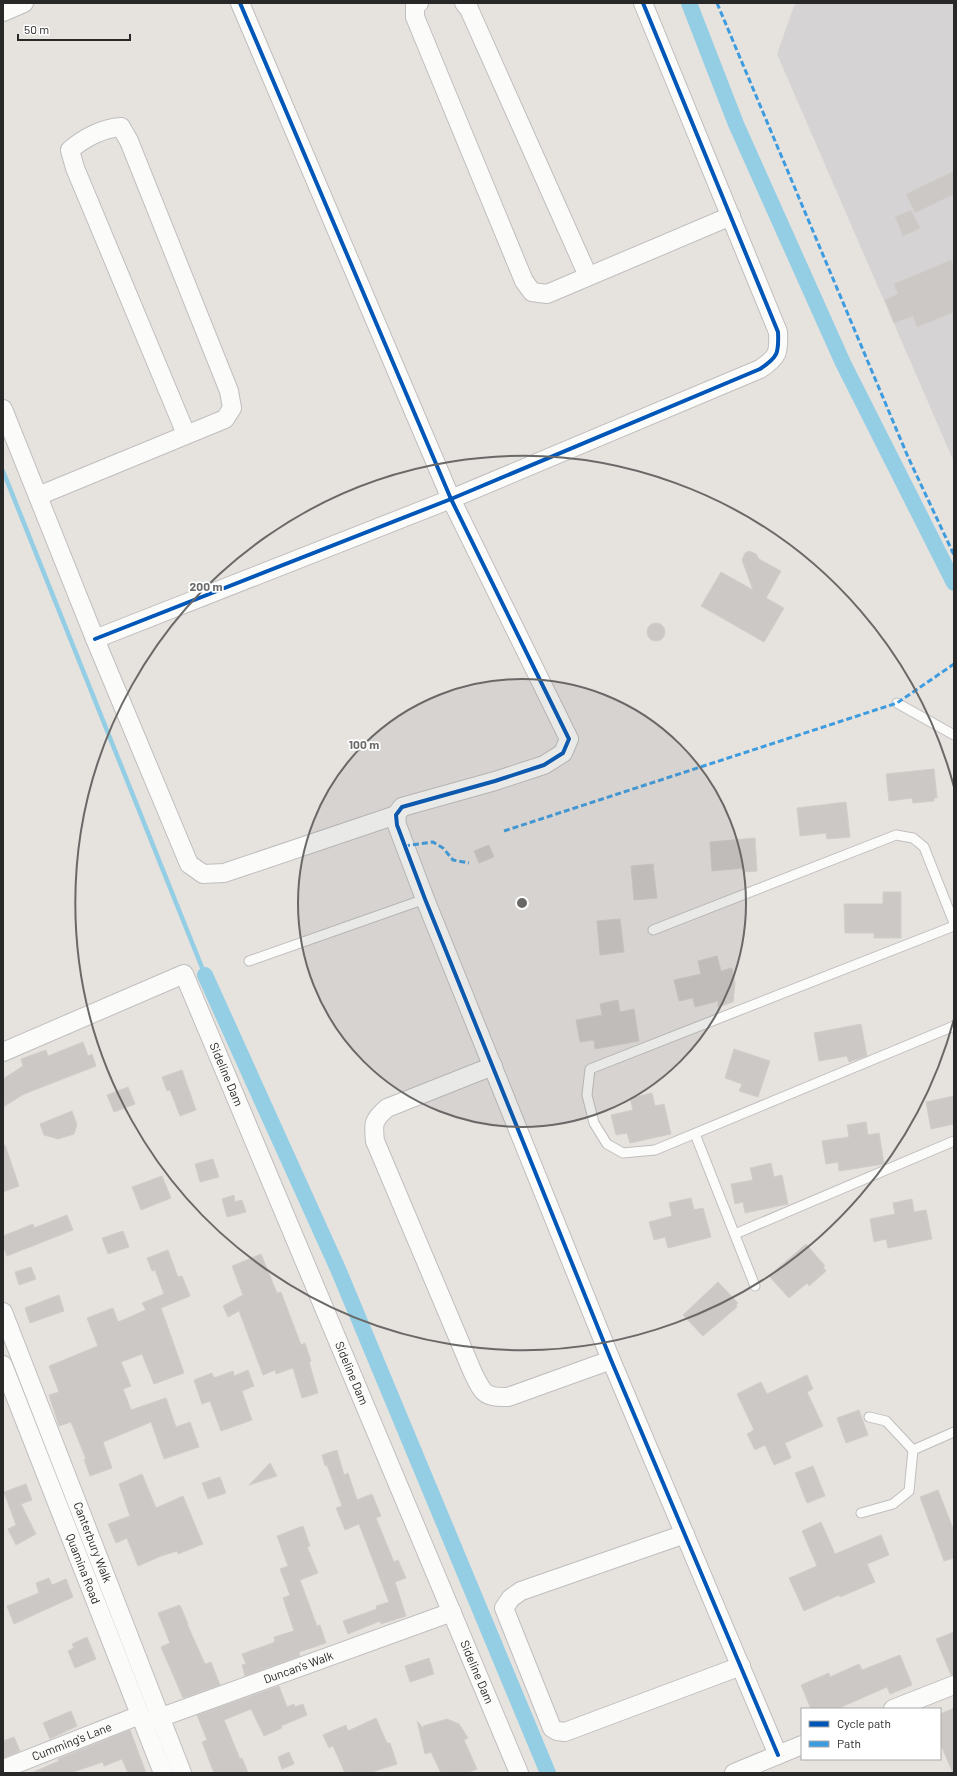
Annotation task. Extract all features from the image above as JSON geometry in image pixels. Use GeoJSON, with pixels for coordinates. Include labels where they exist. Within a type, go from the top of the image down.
{"type":"FeatureCollection","features":[{"type":"Feature","properties":{"kind":"street"},"geometry":{"type":"LineString","coordinates":[[3,12],[24,3]]}},
{"type":"Feature","properties":{"kind":"street"},"geometry":{"type":"LineString","coordinates":[[3,409],[95,639],[189,864],[203,874],[224,873],[396,815],[402,806],[495,781],[544,765],[563,753],[569,739],[451,500],[240,3]]}},
{"type":"Feature","properties":{"kind":"street"},"geometry":{"type":"LineString","coordinates":[[419,3],[415,6],[415,16],[524,281],[532,292],[547,294],[731,216]]}},
{"type":"Feature","properties":{"kind":"street"},"geometry":{"type":"LineString","coordinates":[[464,3],[472,16],[588,276]]}},
{"type":"Feature","properties":{"kind":"street"},"geometry":{"type":"LineString","coordinates":[[95,639],[451,500],[760,369],[773,361],[779,350],[778,332],[644,3]]}},
{"type":"Feature","properties":{"kind":"street"},"geometry":{"type":"LineString","coordinates":[[38,496],[186,434],[226,419],[232,408],[230,391],[129,141],[121,127],[110,128],[79,142],[70,150],[75,168],[186,434]]}},
{"type":"Feature","properties":{"kind":"street"},"geometry":{"type":"LineString","coordinates":[[396,815],[397,826],[425,900],[611,1360],[778,1755]]}},
{"type":"Feature","properties":{"kind":"street","name":"Sideline Dam"},"geometry":{"type":"LineString","coordinates":[[3,1052],[175,978],[452,1612],[519,1773]]}},
{"type":"Feature","properties":{"kind":"street"},"geometry":{"type":"LineString","coordinates":[[493,1066],[387,1108],[378,1115],[373,1125],[375,1142],[473,1373],[483,1392],[493,1398],[508,1397],[611,1360]]}},
{"type":"Feature","properties":{"kind":"street","name":"Canterbury Walk"},"geometry":{"type":"LineString","coordinates":[[3,1312],[150,1720],[182,1773]]}},
{"type":"Feature","properties":{"kind":"street","name":"Quamina Road"},"geometry":{"type":"LineString","coordinates":[[3,1365],[150,1720],[163,1773]]}},
{"type":"Feature","properties":{"kind":"street"},"geometry":{"type":"LineString","coordinates":[[685,1534],[521,1591],[511,1598],[504,1608],[552,1728],[557,1731],[564,1732],[741,1666]]}},
{"type":"Feature","properties":{"kind":"street","name":"Duncan's Walk"},"geometry":{"type":"LineString","coordinates":[[150,1720],[452,1612]]}},
{"type":"Feature","properties":{"kind":"street"},"geometry":{"type":"LineString","coordinates":[[896,1708],[954,1685]]}},
{"type":"Feature","properties":{"kind":"street","name":"Cumming's Lane"},"geometry":{"type":"LineString","coordinates":[[3,1769],[150,1720]]}},
{"type":"Feature","properties":{"kind":"street"},"geometry":{"type":"LineString","coordinates":[[734,1773],[801,1745]]}},
{"type":"Feature","properties":{"kind":"lane"},"geometry":{"type":"LineString","coordinates":[[897,703],[954,735]]}},
{"type":"Feature","properties":{"kind":"lane"},"geometry":{"type":"LineString","coordinates":[[653,930],[896,835],[913,838],[924,847],[954,923]]}},
{"type":"Feature","properties":{"kind":"lane"},"geometry":{"type":"LineString","coordinates":[[248,962],[425,900]]}},
{"type":"Feature","properties":{"kind":"lane"},"geometry":{"type":"LineString","coordinates":[[954,926],[590,1069],[587,1095],[594,1123],[607,1144],[623,1153],[655,1150],[954,1026]]}},
{"type":"Feature","properties":{"kind":"lane"},"geometry":{"type":"LineString","coordinates":[[695,1134],[755,1286]]}},
{"type":"Feature","properties":{"kind":"lane"},"geometry":{"type":"LineString","coordinates":[[734,1234],[954,1141]]}},
{"type":"Feature","properties":{"kind":"lane"},"geometry":{"type":"LineString","coordinates":[[862,1513],[893,1504],[909,1491],[912,1450],[886,1421],[869,1417]]}},
{"type":"Feature","properties":{"kind":"lane"},"geometry":{"type":"LineString","coordinates":[[912,1450],[954,1432]]}},
{"type":"Feature","properties":{"kind":"shaded area"},"geometry":{"type":"Polygon","coordinates":[[[797,3],[954,3],[954,462],[777,54],[794,6],[797,3]]]}},
{"type":"Feature","properties":{"kind":"building"},"geometry":{"type":"Polygon","coordinates":[[[954,171],[954,194],[915,213],[906,194],[954,171]]]}},
{"type":"Feature","properties":{"kind":"building"},"geometry":{"type":"Polygon","coordinates":[[[911,210],[920,228],[903,236],[895,217],[911,210]]]}},
{"type":"Feature","properties":{"kind":"building"},"geometry":{"type":"Polygon","coordinates":[[[951,260],[954,267],[954,312],[917,327],[913,316],[894,323],[885,300],[898,294],[894,284],[951,260]]]}},
{"type":"Feature","properties":{"kind":"building"},"geometry":{"type":"Polygon","coordinates":[[[749,551],[756,554],[759,559],[781,571],[766,598],[784,608],[764,642],[701,606],[721,572],[753,590],[742,560],[745,553],[749,551]]]}},
{"type":"Feature","properties":{"kind":"building"},"geometry":{"type":"Polygon","coordinates":[[[656,623],[662,626],[665,632],[662,638],[656,641],[650,638],[647,632],[650,626],[656,623]]]}},
{"type":"Feature","properties":{"kind":"building"},"geometry":{"type":"Polygon","coordinates":[[[934,769],[937,798],[934,798],[934,801],[913,803],[912,798],[889,801],[886,774],[934,769]]]}},
{"type":"Feature","properties":{"kind":"building"},"geometry":{"type":"Polygon","coordinates":[[[846,802],[850,837],[827,839],[826,833],[800,836],[797,808],[846,802]]]}},
{"type":"Feature","properties":{"kind":"building"},"geometry":{"type":"Polygon","coordinates":[[[755,838],[757,871],[744,872],[744,868],[712,871],[710,842],[755,838]]]}},
{"type":"Feature","properties":{"kind":"building"},"geometry":{"type":"Polygon","coordinates":[[[489,845],[494,857],[479,863],[474,851],[489,845]]]}},
{"type":"Feature","properties":{"kind":"building"},"geometry":{"type":"Polygon","coordinates":[[[653,864],[657,898],[634,900],[631,866],[653,864]]]}},
{"type":"Feature","properties":{"kind":"building"},"geometry":{"type":"Polygon","coordinates":[[[883,892],[901,892],[901,938],[874,938],[874,933],[845,933],[844,904],[883,904],[883,892]]]}},
{"type":"Feature","properties":{"kind":"building"},"geometry":{"type":"Polygon","coordinates":[[[620,919],[624,952],[600,955],[597,921],[620,919]]]}},
{"type":"Feature","properties":{"kind":"building"},"geometry":{"type":"Polygon","coordinates":[[[717,956],[721,971],[732,968],[735,983],[733,1002],[718,1007],[718,1001],[695,1007],[693,998],[679,1001],[674,980],[701,974],[698,961],[717,956]]]}},
{"type":"Feature","properties":{"kind":"building"},"geometry":{"type":"Polygon","coordinates":[[[618,1000],[620,1012],[634,1009],[639,1041],[595,1049],[594,1040],[580,1042],[576,1020],[602,1015],[600,1004],[618,1000]]]}},
{"type":"Feature","properties":{"kind":"building"},"geometry":{"type":"Polygon","coordinates":[[[861,1024],[867,1056],[849,1062],[847,1056],[819,1061],[814,1033],[861,1024]]]}},
{"type":"Feature","properties":{"kind":"building"},"geometry":{"type":"Polygon","coordinates":[[[83,1042],[88,1056],[92,1054],[96,1066],[24,1094],[3,1107],[3,1079],[23,1066],[21,1059],[46,1050],[48,1056],[83,1042]]]}},
{"type":"Feature","properties":{"kind":"building"},"geometry":{"type":"Polygon","coordinates":[[[734,1049],[770,1061],[758,1097],[739,1091],[742,1084],[725,1078],[734,1049]]]}},
{"type":"Feature","properties":{"kind":"building"},"geometry":{"type":"Polygon","coordinates":[[[182,1070],[196,1110],[180,1116],[170,1090],[167,1091],[162,1077],[182,1070]]]}},
{"type":"Feature","properties":{"kind":"building"},"geometry":{"type":"Polygon","coordinates":[[[128,1087],[135,1104],[114,1112],[107,1095],[128,1087]]]}},
{"type":"Feature","properties":{"kind":"building"},"geometry":{"type":"Polygon","coordinates":[[[652,1093],[655,1106],[664,1104],[671,1134],[630,1143],[627,1133],[616,1135],[611,1115],[633,1110],[630,1098],[652,1093]]]}},
{"type":"Feature","properties":{"kind":"building"},"geometry":{"type":"Polygon","coordinates":[[[954,1096],[954,1124],[931,1129],[926,1102],[954,1096]]]}},
{"type":"Feature","properties":{"kind":"building"},"geometry":{"type":"Polygon","coordinates":[[[72,1111],[77,1125],[74,1134],[58,1139],[44,1135],[40,1124],[72,1111]]]}},
{"type":"Feature","properties":{"kind":"building"},"geometry":{"type":"Polygon","coordinates":[[[866,1122],[868,1135],[879,1133],[884,1164],[839,1171],[838,1162],[826,1164],[822,1141],[849,1137],[847,1125],[866,1122]]]}},
{"type":"Feature","properties":{"kind":"building"},"geometry":{"type":"Polygon","coordinates":[[[5,1145],[19,1186],[3,1192],[3,1146],[5,1145]]]}},
{"type":"Feature","properties":{"kind":"building"},"geometry":{"type":"Polygon","coordinates":[[[213,1159],[219,1177],[200,1182],[195,1164],[213,1159]]]}},
{"type":"Feature","properties":{"kind":"building"},"geometry":{"type":"Polygon","coordinates":[[[771,1163],[774,1177],[782,1175],[788,1204],[745,1213],[743,1202],[735,1204],[731,1184],[753,1180],[750,1168],[771,1163]]]}},
{"type":"Feature","properties":{"kind":"building"},"geometry":{"type":"Polygon","coordinates":[[[162,1176],[171,1198],[141,1210],[132,1187],[162,1176]]]}},
{"type":"Feature","properties":{"kind":"building"},"geometry":{"type":"Polygon","coordinates":[[[234,1195],[235,1202],[242,1200],[246,1212],[227,1217],[222,1199],[234,1195]]]}},
{"type":"Feature","properties":{"kind":"building"},"geometry":{"type":"Polygon","coordinates":[[[691,1198],[694,1210],[703,1208],[711,1237],[668,1248],[665,1237],[654,1240],[649,1222],[672,1216],[669,1203],[691,1198]]]}},
{"type":"Feature","properties":{"kind":"building"},"geometry":{"type":"Polygon","coordinates":[[[912,1199],[914,1212],[926,1210],[932,1239],[888,1248],[886,1239],[874,1242],[870,1219],[895,1214],[893,1203],[912,1199]]]}},
{"type":"Feature","properties":{"kind":"building"},"geometry":{"type":"Polygon","coordinates":[[[67,1215],[73,1230],[7,1256],[3,1246],[3,1236],[33,1224],[34,1228],[67,1215]]]}},
{"type":"Feature","properties":{"kind":"building"},"geometry":{"type":"Polygon","coordinates":[[[123,1231],[129,1247],[108,1254],[102,1238],[123,1231]]]}},
{"type":"Feature","properties":{"kind":"building"},"geometry":{"type":"Polygon","coordinates":[[[806,1244],[825,1266],[823,1267],[826,1271],[809,1286],[807,1283],[789,1298],[769,1276],[806,1244]]]}},
{"type":"Feature","properties":{"kind":"building"},"geometry":{"type":"Polygon","coordinates":[[[168,1250],[178,1277],[182,1276],[190,1296],[161,1308],[184,1373],[154,1384],[142,1354],[121,1362],[131,1386],[123,1389],[131,1410],[166,1398],[176,1427],[190,1422],[199,1447],[164,1459],[151,1422],[103,1442],[112,1468],[90,1476],[84,1459],[86,1459],[71,1422],[59,1426],[49,1395],[59,1392],[49,1366],[98,1346],[87,1318],[113,1308],[118,1322],[146,1310],[142,1303],[164,1294],[155,1270],[152,1271],[147,1258],[168,1250]]]}},
{"type":"Feature","properties":{"kind":"building"},"geometry":{"type":"Polygon","coordinates":[[[261,1254],[277,1293],[281,1292],[301,1345],[305,1343],[311,1361],[309,1362],[318,1393],[302,1398],[293,1368],[276,1374],[275,1370],[263,1375],[239,1311],[228,1317],[223,1306],[243,1295],[232,1266],[261,1254]]]}},
{"type":"Feature","properties":{"kind":"building"},"geometry":{"type":"Polygon","coordinates":[[[31,1267],[36,1279],[19,1285],[15,1272],[31,1267]]]}},
{"type":"Feature","properties":{"kind":"building"},"geometry":{"type":"Polygon","coordinates":[[[718,1282],[738,1303],[736,1305],[737,1307],[703,1336],[683,1315],[718,1282]]]}},
{"type":"Feature","properties":{"kind":"building"},"geometry":{"type":"Polygon","coordinates":[[[59,1295],[64,1311],[30,1323],[25,1308],[59,1295]]]}},
{"type":"Feature","properties":{"kind":"building"},"geometry":{"type":"Polygon","coordinates":[[[248,1370],[254,1386],[242,1391],[252,1420],[221,1431],[210,1401],[202,1404],[194,1380],[212,1373],[214,1378],[233,1371],[234,1376],[248,1370]]]}},
{"type":"Feature","properties":{"kind":"building"},"geometry":{"type":"Polygon","coordinates":[[[807,1375],[813,1389],[807,1392],[823,1426],[785,1443],[791,1458],[774,1465],[765,1445],[755,1450],[747,1434],[754,1430],[737,1394],[761,1382],[767,1394],[807,1375]]]}},
{"type":"Feature","properties":{"kind":"building"},"geometry":{"type":"Polygon","coordinates":[[[859,1410],[868,1435],[846,1443],[837,1418],[859,1410]]]}},
{"type":"Feature","properties":{"kind":"building"},"geometry":{"type":"Polygon","coordinates":[[[337,1450],[344,1475],[348,1473],[357,1500],[372,1494],[381,1516],[376,1518],[394,1562],[398,1560],[406,1578],[395,1582],[406,1616],[381,1624],[380,1621],[348,1634],[343,1621],[377,1609],[376,1606],[389,1602],[359,1524],[345,1530],[336,1508],[342,1506],[327,1465],[325,1466],[322,1455],[337,1450]]]}},
{"type":"Feature","properties":{"kind":"building"},"geometry":{"type":"Polygon","coordinates":[[[270,1463],[277,1476],[249,1485],[270,1463]]]}},
{"type":"Feature","properties":{"kind":"building"},"geometry":{"type":"Polygon","coordinates":[[[813,1466],[825,1496],[807,1503],[795,1473],[813,1466]]]}},
{"type":"Feature","properties":{"kind":"building"},"geometry":{"type":"Polygon","coordinates":[[[142,1474],[156,1508],[183,1496],[203,1544],[178,1554],[177,1551],[161,1556],[138,1566],[127,1538],[116,1543],[108,1524],[130,1516],[119,1484],[142,1474]]]}},
{"type":"Feature","properties":{"kind":"building"},"geometry":{"type":"Polygon","coordinates":[[[220,1477],[226,1493],[208,1499],[202,1483],[220,1477]]]}},
{"type":"Feature","properties":{"kind":"building"},"geometry":{"type":"Polygon","coordinates":[[[26,1484],[32,1500],[21,1504],[36,1534],[16,1545],[8,1529],[16,1525],[4,1492],[26,1484]]]}},
{"type":"Feature","properties":{"kind":"building"},"geometry":{"type":"Polygon","coordinates":[[[938,1490],[954,1531],[954,1558],[944,1561],[920,1497],[938,1490]]]}},
{"type":"Feature","properties":{"kind":"building"},"geometry":{"type":"Polygon","coordinates":[[[821,1522],[835,1554],[881,1535],[889,1555],[867,1564],[875,1582],[840,1597],[839,1595],[804,1611],[789,1578],[817,1566],[802,1531],[821,1522]]]}},
{"type":"Feature","properties":{"kind":"building"},"geometry":{"type":"Polygon","coordinates":[[[303,1526],[310,1546],[307,1547],[318,1573],[300,1580],[317,1626],[320,1625],[326,1643],[299,1652],[300,1656],[245,1676],[242,1665],[246,1664],[242,1654],[275,1642],[274,1637],[294,1631],[283,1598],[290,1595],[280,1569],[288,1566],[277,1536],[303,1526]]]}},
{"type":"Feature","properties":{"kind":"building"},"geometry":{"type":"Polygon","coordinates":[[[49,1578],[52,1585],[66,1579],[73,1597],[14,1624],[7,1606],[39,1593],[36,1583],[49,1578]]]}},
{"type":"Feature","properties":{"kind":"building"},"geometry":{"type":"Polygon","coordinates":[[[180,1605],[205,1664],[211,1662],[220,1685],[183,1698],[161,1647],[170,1643],[158,1613],[180,1605]]]}},
{"type":"Feature","properties":{"kind":"building"},"geometry":{"type":"Polygon","coordinates":[[[954,1632],[954,1675],[951,1675],[936,1639],[954,1632]]]}},
{"type":"Feature","properties":{"kind":"building"},"geometry":{"type":"Polygon","coordinates":[[[87,1637],[96,1659],[75,1668],[68,1651],[74,1648],[72,1644],[87,1637]]]}},
{"type":"Feature","properties":{"kind":"building"},"geometry":{"type":"Polygon","coordinates":[[[900,1655],[912,1685],[890,1694],[887,1687],[839,1708],[811,1708],[801,1685],[829,1673],[830,1677],[859,1664],[862,1670],[900,1655]]]}},
{"type":"Feature","properties":{"kind":"building"},"geometry":{"type":"Polygon","coordinates":[[[429,1658],[434,1674],[410,1682],[405,1666],[429,1658]]]}},
{"type":"Feature","properties":{"kind":"building"},"geometry":{"type":"Polygon","coordinates":[[[279,1686],[287,1707],[294,1704],[295,1707],[303,1704],[307,1715],[281,1726],[282,1728],[264,1736],[251,1709],[224,1720],[240,1759],[242,1758],[248,1773],[214,1773],[202,1742],[207,1740],[197,1715],[279,1686]]]}},
{"type":"Feature","properties":{"kind":"building"},"geometry":{"type":"Polygon","coordinates":[[[954,1708],[954,1773],[941,1745],[941,1714],[954,1708]]]}},
{"type":"Feature","properties":{"kind":"building"},"geometry":{"type":"Polygon","coordinates":[[[71,1711],[77,1726],[50,1739],[43,1723],[71,1711]]]}},
{"type":"Feature","properties":{"kind":"building"},"geometry":{"type":"Polygon","coordinates":[[[376,1718],[387,1743],[390,1743],[397,1764],[369,1773],[345,1773],[333,1746],[329,1748],[323,1735],[346,1725],[348,1731],[376,1718]]]}},
{"type":"Feature","properties":{"kind":"building"},"geometry":{"type":"Polygon","coordinates":[[[447,1719],[459,1724],[468,1738],[464,1740],[477,1769],[467,1773],[441,1773],[431,1752],[425,1754],[417,1721],[425,1730],[423,1726],[447,1719]]]}},
{"type":"Feature","properties":{"kind":"building"},"geometry":{"type":"Polygon","coordinates":[[[130,1730],[146,1773],[128,1773],[122,1759],[104,1766],[103,1762],[70,1773],[31,1773],[59,1761],[58,1759],[130,1730]]]}},
{"type":"Feature","properties":{"kind":"building"},"geometry":{"type":"Polygon","coordinates":[[[14,1737],[20,1751],[3,1758],[3,1741],[14,1737]]]}},
{"type":"Feature","properties":{"kind":"building"},"geometry":{"type":"Polygon","coordinates":[[[289,1752],[294,1764],[282,1769],[278,1757],[289,1752]]]}},
{"type":"Feature","properties":{"kind":"waterway"},"geometry":{"type":"LineString","coordinates":[[689,3],[736,124],[843,363],[954,583]]}},
{"type":"Feature","properties":{"kind":"waterway"},"geometry":{"type":"LineString","coordinates":[[3,471],[205,975]]}},
{"type":"Feature","properties":{"kind":"waterway"},"geometry":{"type":"LineString","coordinates":[[205,975],[338,1269],[548,1773]]}},
{"type":"Feature","properties":{"kind":"marked path"},"geometry":{"type":"LineString","coordinates":[[717,3],[908,457],[954,555]]}},
{"type":"Feature","properties":{"kind":"marked path"},"geometry":{"type":"LineString","coordinates":[[504,831],[897,703],[954,664]]}},
{"type":"Feature","properties":{"kind":"marked path"},"geometry":{"type":"LineString","coordinates":[[404,846],[433,842],[443,848],[453,860],[469,863]]}},
{"type":"Feature","properties":{"kind":"cycle path"},"geometry":{"type":"LineString","coordinates":[[240,3],[451,499],[569,739],[563,753],[544,765],[495,781],[402,807],[396,815],[397,825],[425,899],[611,1360],[778,1755]]}},
{"type":"Feature","properties":{"kind":"cycle path"},"geometry":{"type":"LineString","coordinates":[[95,639],[451,499],[760,369],[774,358],[778,345],[778,332],[643,3]]}}]}
